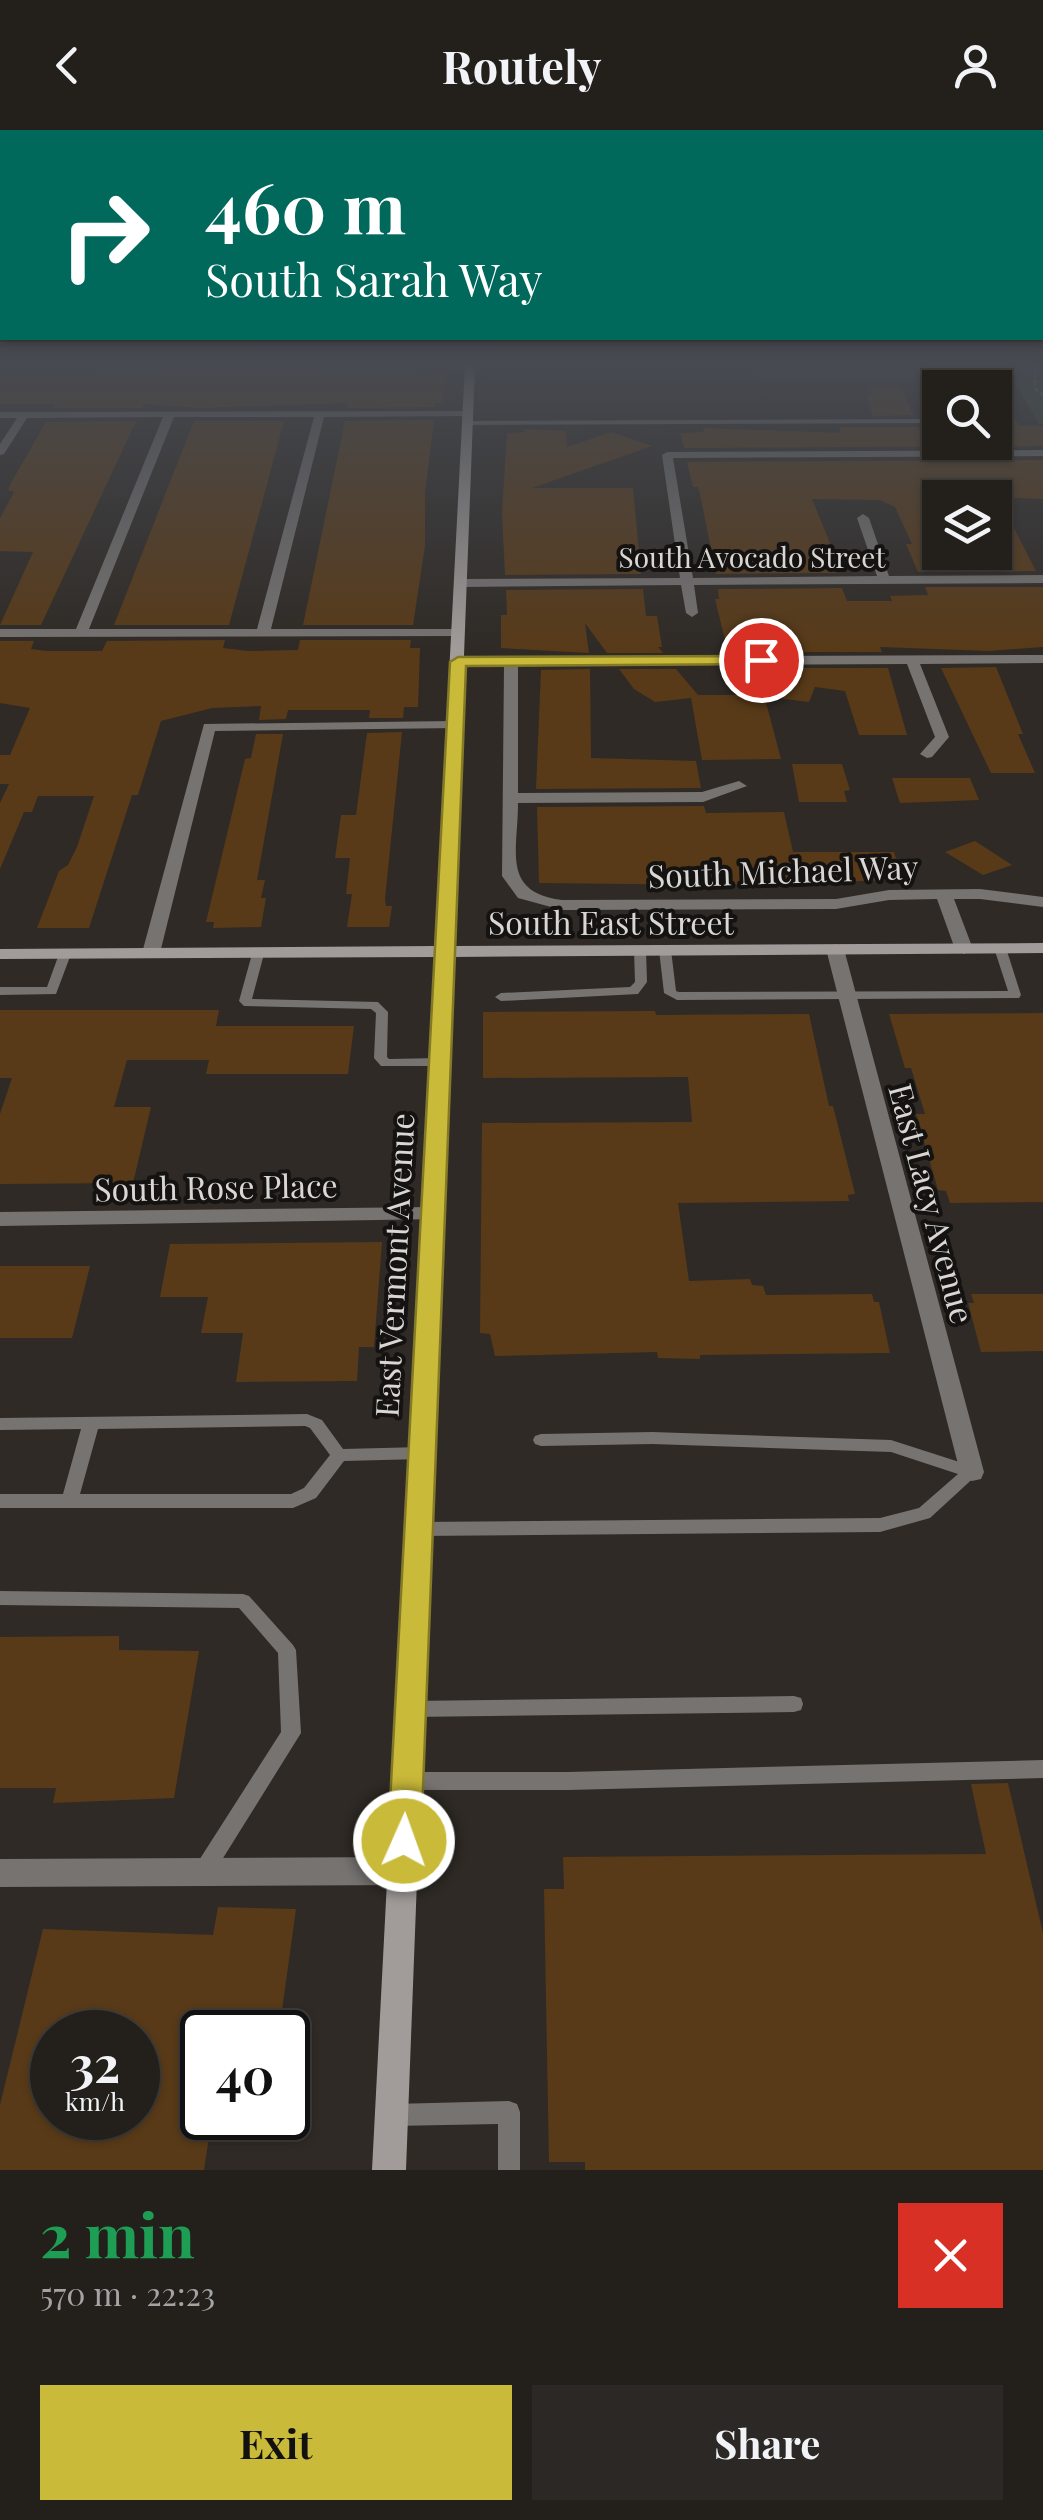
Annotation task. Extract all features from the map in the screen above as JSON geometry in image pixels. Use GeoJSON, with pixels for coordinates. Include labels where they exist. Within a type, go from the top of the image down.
{"type":"FeatureCollection","features":[{"type":"Feature","properties":{"kind":"street"},"geometry":{"type":"LineString","coordinates":[[82,633],[151,460]]}},
{"type":"Feature","properties":{"kind":"street"},"geometry":{"type":"LineString","coordinates":[[264,633],[308,460]]}},
{"type":"Feature","properties":{"kind":"street","name":"East Vermont Avenue"},"geometry":{"type":"LineString","coordinates":[[390,2170],[466,460]]}},
{"type":"Feature","properties":{"kind":"street"},"geometry":{"type":"LineString","coordinates":[[668,460],[692,614]]}},
{"type":"Feature","properties":{"kind":"street"},"geometry":{"type":"LineString","coordinates":[[863,518],[884,580]]}},
{"type":"Feature","properties":{"kind":"street","name":"South Avocado Street"},"geometry":{"type":"LineString","coordinates":[[462,583],[1043,579]]}},
{"type":"Feature","properties":{"kind":"street"},"geometry":{"type":"LineString","coordinates":[[0,633],[458,633]]}},
{"type":"Feature","properties":{"kind":"street"},"geometry":{"type":"LineString","coordinates":[[458,662],[1043,659]]}},
{"type":"Feature","properties":{"kind":"street"},"geometry":{"type":"LineString","coordinates":[[912,660],[942,737],[926,754]]}},
{"type":"Feature","properties":{"kind":"street"},"geometry":{"type":"LineString","coordinates":[[723,661],[726,678]]}},
{"type":"Feature","properties":{"kind":"street"},"geometry":{"type":"LineString","coordinates":[[511,662],[510,798],[703,797],[739,786]]}},
{"type":"Feature","properties":{"kind":"street"},"geometry":{"type":"LineString","coordinates":[[152,954],[209,727],[453,725]]}},
{"type":"Feature","properties":{"kind":"street","name":"South Michael Way"},"geometry":{"type":"LineString","coordinates":[[510,798],[510,876],[514,887],[525,897],[562,906],[836,904],[888,896],[944,895],[1008,896],[1043,902]]}},
{"type":"Feature","properties":{"kind":"street"},"geometry":{"type":"LineString","coordinates":[[944,895],[964,949]]}},
{"type":"Feature","properties":{"kind":"street","name":"East Lacy Avenue"},"geometry":{"type":"LineString","coordinates":[[835,948],[972,1472]]}},
{"type":"Feature","properties":{"kind":"street","name":"South East Street"},"geometry":{"type":"LineString","coordinates":[[0,954],[1043,948]]}},
{"type":"Feature","properties":{"kind":"street","name":"South Rose Place"},"geometry":{"type":"LineString","coordinates":[[0,1219],[432,1214]]}},
{"type":"Feature","properties":{"kind":"street"},"geometry":{"type":"LineString","coordinates":[[0,1873],[403,1872]]}},
{"type":"Feature","properties":{"kind":"lane"},"geometry":{"type":"LineString","coordinates":[[665,950],[669,988],[677,996],[1015,995],[1000,948]]}},
{"type":"Feature","properties":{"kind":"lane"},"geometry":{"type":"LineString","coordinates":[[501,997],[634,991],[641,982],[640,950]]}},
{"type":"Feature","properties":{"kind":"lane"},"geometry":{"type":"LineString","coordinates":[[0,991],[52,991],[65,954]]}},
{"type":"Feature","properties":{"kind":"lane"},"geometry":{"type":"LineString","coordinates":[[258,954],[245,1000],[248,1003],[374,1005],[382,1012],[380,1058],[386,1063],[440,1062]]}},
{"type":"Feature","properties":{"kind":"lane"},"geometry":{"type":"LineString","coordinates":[[0,1424],[306,1420],[316,1424],[340,1456]]}},
{"type":"Feature","properties":{"kind":"lane"},"geometry":{"type":"LineString","coordinates":[[70,1501],[90,1423]]}},
{"type":"Feature","properties":{"kind":"lane"},"geometry":{"type":"LineString","coordinates":[[541,1440],[652,1438],[891,1446],[972,1472]]}},
{"type":"Feature","properties":{"kind":"lane"},"geometry":{"type":"LineString","coordinates":[[0,1501],[293,1500],[310,1493],[340,1456],[422,1454]]}},
{"type":"Feature","properties":{"kind":"lane"},"geometry":{"type":"LineString","coordinates":[[418,1530],[880,1526],[924,1513],[972,1472]]}},
{"type":"Feature","properties":{"kind":"lane"},"geometry":{"type":"LineString","coordinates":[[0,1598],[243,1601],[287,1650],[291,1732],[203,1872]]}},
{"type":"Feature","properties":{"kind":"lane"},"geometry":{"type":"LineString","coordinates":[[410,1709],[794,1704]]}},
{"type":"Feature","properties":{"kind":"lane"},"geometry":{"type":"LineString","coordinates":[[407,1780],[568,1781],[1043,1769]]}},
{"type":"Feature","properties":{"kind":"lane"},"geometry":{"type":"LineString","coordinates":[[392,2114],[509,2112],[510,2170]]}},
{"type":"Feature","properties":{"kind":"building"},"geometry":{"type":"Polygon","coordinates":[[[24,460],[118,460],[41,625],[0,625],[33,552],[0,551],[0,518],[14,492],[8,490],[24,460]]]}},
{"type":"Feature","properties":{"kind":"building"},"geometry":{"type":"Polygon","coordinates":[[[179,460],[273,460],[229,625],[114,625],[179,460]]]}},
{"type":"Feature","properties":{"kind":"building"},"geometry":{"type":"Polygon","coordinates":[[[337,460],[429,460],[425,546],[413,625],[303,625],[337,460]]]}},
{"type":"Feature","properties":{"kind":"building"},"geometry":{"type":"Polygon","coordinates":[[[505,460],[611,460],[532,488],[633,488],[641,574],[505,575],[502,513],[505,460]]]}},
{"type":"Feature","properties":{"kind":"building"},"geometry":{"type":"Polygon","coordinates":[[[1043,460],[1043,499],[1012,498],[1012,480],[922,480],[922,570],[1012,570],[1012,524],[1036,571],[918,572],[906,544],[912,544],[895,507],[880,500],[812,499],[837,560],[832,560],[837,573],[716,574],[698,487],[693,487],[687,462],[1043,460]]]}},
{"type":"Feature","properties":{"kind":"building"},"geometry":{"type":"Polygon","coordinates":[[[925,587],[1043,587],[1043,647],[989,651],[880,647],[882,652],[727,648],[715,599],[719,599],[718,589],[842,588],[847,601],[892,601],[890,596],[928,595],[925,587]]]}},
{"type":"Feature","properties":{"kind":"building"},"geometry":{"type":"Polygon","coordinates":[[[643,589],[646,616],[657,616],[662,647],[658,647],[663,653],[607,653],[585,623],[589,653],[501,648],[501,615],[507,615],[506,590],[643,589]]]}},
{"type":"Feature","properties":{"kind":"building"},"geometry":{"type":"Polygon","coordinates":[[[225,640],[223,648],[248,651],[298,650],[300,640],[411,640],[410,648],[420,648],[418,707],[404,707],[403,718],[369,718],[370,710],[288,710],[286,719],[259,720],[261,706],[212,708],[161,721],[138,795],[132,795],[89,928],[37,928],[59,871],[68,865],[77,847],[94,796],[38,796],[32,812],[24,812],[0,869],[0,803],[9,784],[0,784],[0,755],[10,755],[30,708],[0,703],[0,641],[34,641],[31,649],[46,651],[102,651],[107,641],[225,640]]]}},
{"type":"Feature","properties":{"kind":"building"},"geometry":{"type":"Polygon","coordinates":[[[996,667],[1035,773],[991,773],[941,668],[996,667]]]}},
{"type":"Feature","properties":{"kind":"building"},"geometry":{"type":"Polygon","coordinates":[[[781,668],[888,668],[907,735],[859,735],[845,691],[815,687],[809,702],[768,697],[781,668]]]}},
{"type":"Feature","properties":{"kind":"building"},"geometry":{"type":"Polygon","coordinates":[[[590,669],[591,758],[696,761],[701,788],[536,789],[541,670],[590,669]]]}},
{"type":"Feature","properties":{"kind":"building"},"geometry":{"type":"Polygon","coordinates":[[[619,669],[676,669],[698,695],[764,695],[781,759],[702,760],[691,698],[655,702],[634,689],[619,669]]]}},
{"type":"Feature","properties":{"kind":"building"},"geometry":{"type":"Polygon","coordinates":[[[402,732],[385,899],[386,906],[392,906],[389,927],[347,927],[352,894],[346,894],[350,858],[335,858],[341,815],[356,815],[367,733],[402,732]]]}},
{"type":"Feature","properties":{"kind":"building"},"geometry":{"type":"Polygon","coordinates":[[[256,734],[283,734],[257,880],[265,880],[261,927],[213,928],[214,922],[206,922],[245,759],[251,758],[256,734]]]}},
{"type":"Feature","properties":{"kind":"building"},"geometry":{"type":"Polygon","coordinates":[[[792,764],[842,764],[850,790],[844,791],[847,802],[799,802],[792,764]]]}},
{"type":"Feature","properties":{"kind":"building"},"geometry":{"type":"Polygon","coordinates":[[[892,778],[970,778],[979,800],[900,803],[892,778]]]}},
{"type":"Feature","properties":{"kind":"building"},"geometry":{"type":"Polygon","coordinates":[[[704,806],[706,813],[784,812],[793,852],[894,852],[903,880],[717,885],[539,883],[537,807],[704,806]]]}},
{"type":"Feature","properties":{"kind":"building"},"geometry":{"type":"Polygon","coordinates":[[[975,841],[1012,865],[983,875],[945,852],[975,841]]]}},
{"type":"Feature","properties":{"kind":"building"},"geometry":{"type":"Polygon","coordinates":[[[0,1010],[219,1010],[216,1026],[354,1026],[348,1074],[206,1074],[209,1060],[127,1060],[114,1107],[151,1107],[133,1183],[0,1184],[0,1114],[12,1078],[0,1078],[0,1010]]]}},
{"type":"Feature","properties":{"kind":"building"},"geometry":{"type":"Polygon","coordinates":[[[655,1011],[656,1015],[809,1014],[829,1106],[833,1106],[855,1194],[848,1195],[849,1201],[678,1203],[689,1281],[750,1279],[752,1285],[763,1286],[766,1295],[872,1294],[874,1302],[879,1302],[890,1353],[700,1355],[700,1359],[658,1358],[657,1352],[495,1356],[490,1334],[480,1333],[482,1123],[692,1122],[688,1077],[483,1078],[483,1012],[655,1011]]]}},
{"type":"Feature","properties":{"kind":"building"},"geometry":{"type":"Polygon","coordinates":[[[1043,1013],[1043,1202],[950,1203],[946,1191],[938,1190],[916,1114],[925,1114],[911,1068],[905,1068],[889,1014],[1043,1013]]]}},
{"type":"Feature","properties":{"kind":"building"},"geometry":{"type":"Polygon","coordinates":[[[382,1242],[374,1347],[359,1347],[357,1381],[236,1382],[243,1333],[201,1333],[208,1297],[160,1297],[170,1244],[382,1242]]]}},
{"type":"Feature","properties":{"kind":"building"},"geometry":{"type":"Polygon","coordinates":[[[0,1266],[90,1266],[72,1338],[0,1338],[0,1266]]]}},
{"type":"Feature","properties":{"kind":"building"},"geometry":{"type":"Polygon","coordinates":[[[971,1294],[1043,1294],[1043,1351],[981,1352],[968,1303],[974,1303],[971,1294]]]}},
{"type":"Feature","properties":{"kind":"building"},"geometry":{"type":"Polygon","coordinates":[[[119,1636],[119,1650],[199,1651],[174,1798],[53,1803],[56,1788],[0,1788],[0,1637],[119,1636]]]}},
{"type":"Feature","properties":{"kind":"building"},"geometry":{"type":"Polygon","coordinates":[[[1008,1783],[1043,1933],[1043,2170],[585,2170],[585,2162],[549,2162],[544,1889],[564,1889],[563,1857],[986,1854],[971,1784],[1008,1783]]]}},
{"type":"Feature","properties":{"kind":"building"},"geometry":{"type":"Polygon","coordinates":[[[218,1907],[296,1909],[282,2010],[180,2010],[180,2140],[209,2140],[204,2170],[0,2170],[0,2105],[43,1929],[213,1935],[218,1907]]]}},
{"type":"Feature","properties":{"kind":"route"},"geometry":{"type":"LineString","coordinates":[[404,1841],[458,662],[761,660]]}}]}
